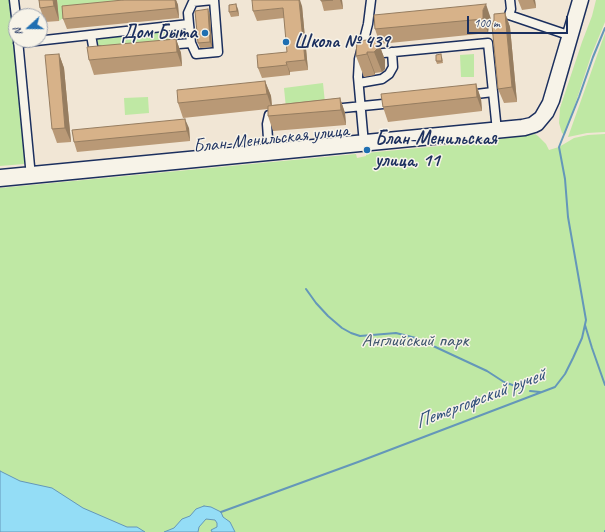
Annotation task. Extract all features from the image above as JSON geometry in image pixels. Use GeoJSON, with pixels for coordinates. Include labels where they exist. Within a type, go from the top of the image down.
{"type":"FeatureCollection","features":[{"type":"Feature","properties":{"kind":"street"},"geometry":{"type":"LineString","coordinates":[[213,0],[218,52],[196,54],[191,43],[189,24],[188,13],[193,2],[213,0]]}},
{"type":"Feature","properties":{"kind":"street"},"geometry":{"type":"LineString","coordinates":[[364,143],[360,107],[360,55],[368,24],[371,0]]}},
{"type":"Feature","properties":{"kind":"street"},"geometry":{"type":"LineString","coordinates":[[510,0],[511,9],[506,17],[570,36]]}},
{"type":"Feature","properties":{"kind":"street"},"geometry":{"type":"LineString","coordinates":[[570,36],[577,0]]}},
{"type":"Feature","properties":{"kind":"street"},"geometry":{"type":"LineString","coordinates":[[570,36],[584,0]]}},
{"type":"Feature","properties":{"kind":"street"},"geometry":{"type":"LineString","coordinates":[[48,39],[189,24]]}},
{"type":"Feature","properties":{"kind":"street"},"geometry":{"type":"LineString","coordinates":[[494,34],[488,43],[497,130]]}},
{"type":"Feature","properties":{"kind":"street"},"geometry":{"type":"LineString","coordinates":[[91,35],[94,52],[110,50]]}},
{"type":"Feature","properties":{"kind":"street","name":"Блан-Менильская улица"},"geometry":{"type":"LineString","coordinates":[[0,182],[31,176],[497,130],[531,122],[541,119],[570,36]]}},
{"type":"Feature","properties":{"kind":"street"},"geometry":{"type":"LineString","coordinates":[[157,46],[191,43]]}},
{"type":"Feature","properties":{"kind":"street"},"geometry":{"type":"LineString","coordinates":[[360,55],[488,43]]}},
{"type":"Feature","properties":{"kind":"street"},"geometry":{"type":"LineString","coordinates":[[19,48],[31,176]]}},
{"type":"Feature","properties":{"kind":"street"},"geometry":{"type":"LineString","coordinates":[[359,83],[382,79],[390,74],[393,67],[392,52]]}},
{"type":"Feature","properties":{"kind":"street"},"geometry":{"type":"LineString","coordinates":[[460,96],[493,92]]}},
{"type":"Feature","properties":{"kind":"street"},"geometry":{"type":"LineString","coordinates":[[322,110],[402,102]]}},
{"type":"Feature","properties":{"kind":"street"},"geometry":{"type":"LineString","coordinates":[[269,152],[267,124],[269,115],[284,114]]}},
{"type":"Feature","properties":{"kind":"street","name":"Блан-Менильская улица"},"geometry":{"type":"LineString","coordinates":[[0,174],[31,176]]}},
{"type":"Feature","properties":{"kind":"green space"},"geometry":{"type":"Polygon","coordinates":[[[0,0],[10,0],[11,8],[8,8],[8,48],[15,48],[26,155],[24,164],[0,166],[0,0]]]}},
{"type":"Feature","properties":{"kind":"green space"},"geometry":{"type":"Polygon","coordinates":[[[57,0],[175,0],[66,16],[59,21],[57,0]]]}},
{"type":"Feature","properties":{"kind":"green space"},"geometry":{"type":"Polygon","coordinates":[[[596,0],[605,0],[605,22],[591,56],[565,135],[562,133],[559,123],[560,108],[592,16],[596,0]]]}},
{"type":"Feature","properties":{"kind":"green space"},"geometry":{"type":"Polygon","coordinates":[[[171,27],[173,44],[94,52],[91,35],[171,27]]]}},
{"type":"Feature","properties":{"kind":"green space"},"geometry":{"type":"Polygon","coordinates":[[[605,33],[605,132],[587,133],[568,137],[605,33]]]}},
{"type":"Feature","properties":{"kind":"green space"},"geometry":{"type":"Polygon","coordinates":[[[474,54],[474,77],[461,77],[460,55],[474,54]]]}},
{"type":"Feature","properties":{"kind":"green space"},"geometry":{"type":"Polygon","coordinates":[[[323,83],[325,103],[286,108],[284,88],[323,83]]]}},
{"type":"Feature","properties":{"kind":"green space"},"geometry":{"type":"Polygon","coordinates":[[[148,97],[149,113],[125,115],[124,98],[148,97]]]}},
{"type":"Feature","properties":{"kind":"green space","name":"Английский парк"},"geometry":{"type":"Polygon","coordinates":[[[535,134],[546,144],[549,150],[559,147],[574,138],[605,134],[605,532],[0,532],[0,188],[356,154],[357,158],[366,156],[366,153],[461,144],[535,134]]]}},
{"type":"Feature","properties":{"kind":"water"},"geometry":{"type":"Polygon","coordinates":[[[0,471],[20,481],[52,488],[83,508],[127,527],[137,527],[145,532],[0,532],[0,471]]]}},
{"type":"Feature","properties":{"kind":"water"},"geometry":{"type":"Polygon","coordinates":[[[204,506],[211,507],[221,512],[223,517],[230,522],[235,532],[212,532],[211,530],[217,527],[217,523],[215,520],[206,519],[199,527],[198,532],[164,532],[174,528],[182,519],[190,516],[196,509],[204,506]]]}},
{"type":"Feature","properties":{"kind":"building"},"geometry":{"type":"Polygon","coordinates":[[[39,0],[53,0],[54,6],[40,8],[39,0]]]}},
{"type":"Feature","properties":{"kind":"building"},"geometry":{"type":"Polygon","coordinates":[[[123,0],[175,0],[176,8],[63,19],[62,6],[123,0]]]}},
{"type":"Feature","properties":{"kind":"building"},"geometry":{"type":"Polygon","coordinates":[[[252,0],[299,0],[305,60],[286,62],[287,65],[258,68],[257,55],[287,52],[283,8],[253,11],[252,0]]]}},
{"type":"Feature","properties":{"kind":"building"},"geometry":{"type":"Polygon","coordinates":[[[236,4],[237,11],[229,12],[229,5],[236,4]]]}},
{"type":"Feature","properties":{"kind":"building"},"geometry":{"type":"Polygon","coordinates":[[[486,4],[483,10],[483,19],[375,29],[374,15],[486,4]]]}},
{"type":"Feature","properties":{"kind":"building","name":"Дом Быта"},"geometry":{"type":"Polygon","coordinates":[[[208,9],[210,42],[198,43],[195,11],[208,9]]]}},
{"type":"Feature","properties":{"kind":"building"},"geometry":{"type":"Polygon","coordinates":[[[505,13],[512,87],[498,89],[492,25],[494,14],[505,13]]]}},
{"type":"Feature","properties":{"kind":"building"},"geometry":{"type":"Polygon","coordinates":[[[176,39],[177,52],[89,60],[87,47],[176,39]]]}},
{"type":"Feature","properties":{"kind":"building"},"geometry":{"type":"Polygon","coordinates":[[[377,39],[378,48],[374,52],[367,52],[367,54],[356,56],[357,41],[377,39]]]}},
{"type":"Feature","properties":{"kind":"building"},"geometry":{"type":"Polygon","coordinates":[[[59,54],[65,128],[52,129],[45,55],[59,54]]]}},
{"type":"Feature","properties":{"kind":"building"},"geometry":{"type":"Polygon","coordinates":[[[441,54],[442,61],[436,61],[436,55],[441,54]]]}},
{"type":"Feature","properties":{"kind":"building"},"geometry":{"type":"Polygon","coordinates":[[[265,81],[267,94],[178,103],[177,90],[265,81]]]}},
{"type":"Feature","properties":{"kind":"building"},"geometry":{"type":"Polygon","coordinates":[[[476,84],[477,97],[383,107],[381,94],[476,84]]]}},
{"type":"Feature","properties":{"kind":"building"},"geometry":{"type":"Polygon","coordinates":[[[340,98],[341,110],[268,116],[268,106],[340,98]]]}},
{"type":"Feature","properties":{"kind":"building"},"geometry":{"type":"Polygon","coordinates":[[[185,119],[187,131],[74,142],[72,130],[185,119]]]}},
{"type":"Feature","properties":{"kind":"waterway","name":"Петергофский ручей"},"geometry":{"type":"LineString","coordinates":[[221,512],[555,387],[565,374],[573,358],[582,338],[586,320],[568,217],[565,179],[559,147],[605,28]]}},
{"type":"Feature","properties":{"kind":"waterway"},"geometry":{"type":"LineString","coordinates":[[306,289],[328,316],[342,328],[351,333],[360,336],[396,333],[416,338],[487,371],[504,382],[521,388]]}},
{"type":"Feature","properties":{"kind":"waterway"},"geometry":{"type":"LineString","coordinates":[[585,325],[605,385]]}},
{"type":"Feature","properties":{"kind":"waterway","name":"Петергофский ручей"},"geometry":{"type":"LineString","coordinates":[[530,391],[540,392]]}},
{"type":"Feature","properties":{"kind":"place","name":"Дом Быта"},"geometry":{"type":"Point","coordinates":[205,33]}},
{"type":"Feature","properties":{"kind":"place","name":"Школа № 439"},"geometry":{"type":"Point","coordinates":[286,42]}},
{"type":"Feature","properties":{"kind":"place","name":"Блан-Менильская улица, 11"},"geometry":{"type":"Point","coordinates":[367,150]}}]}
